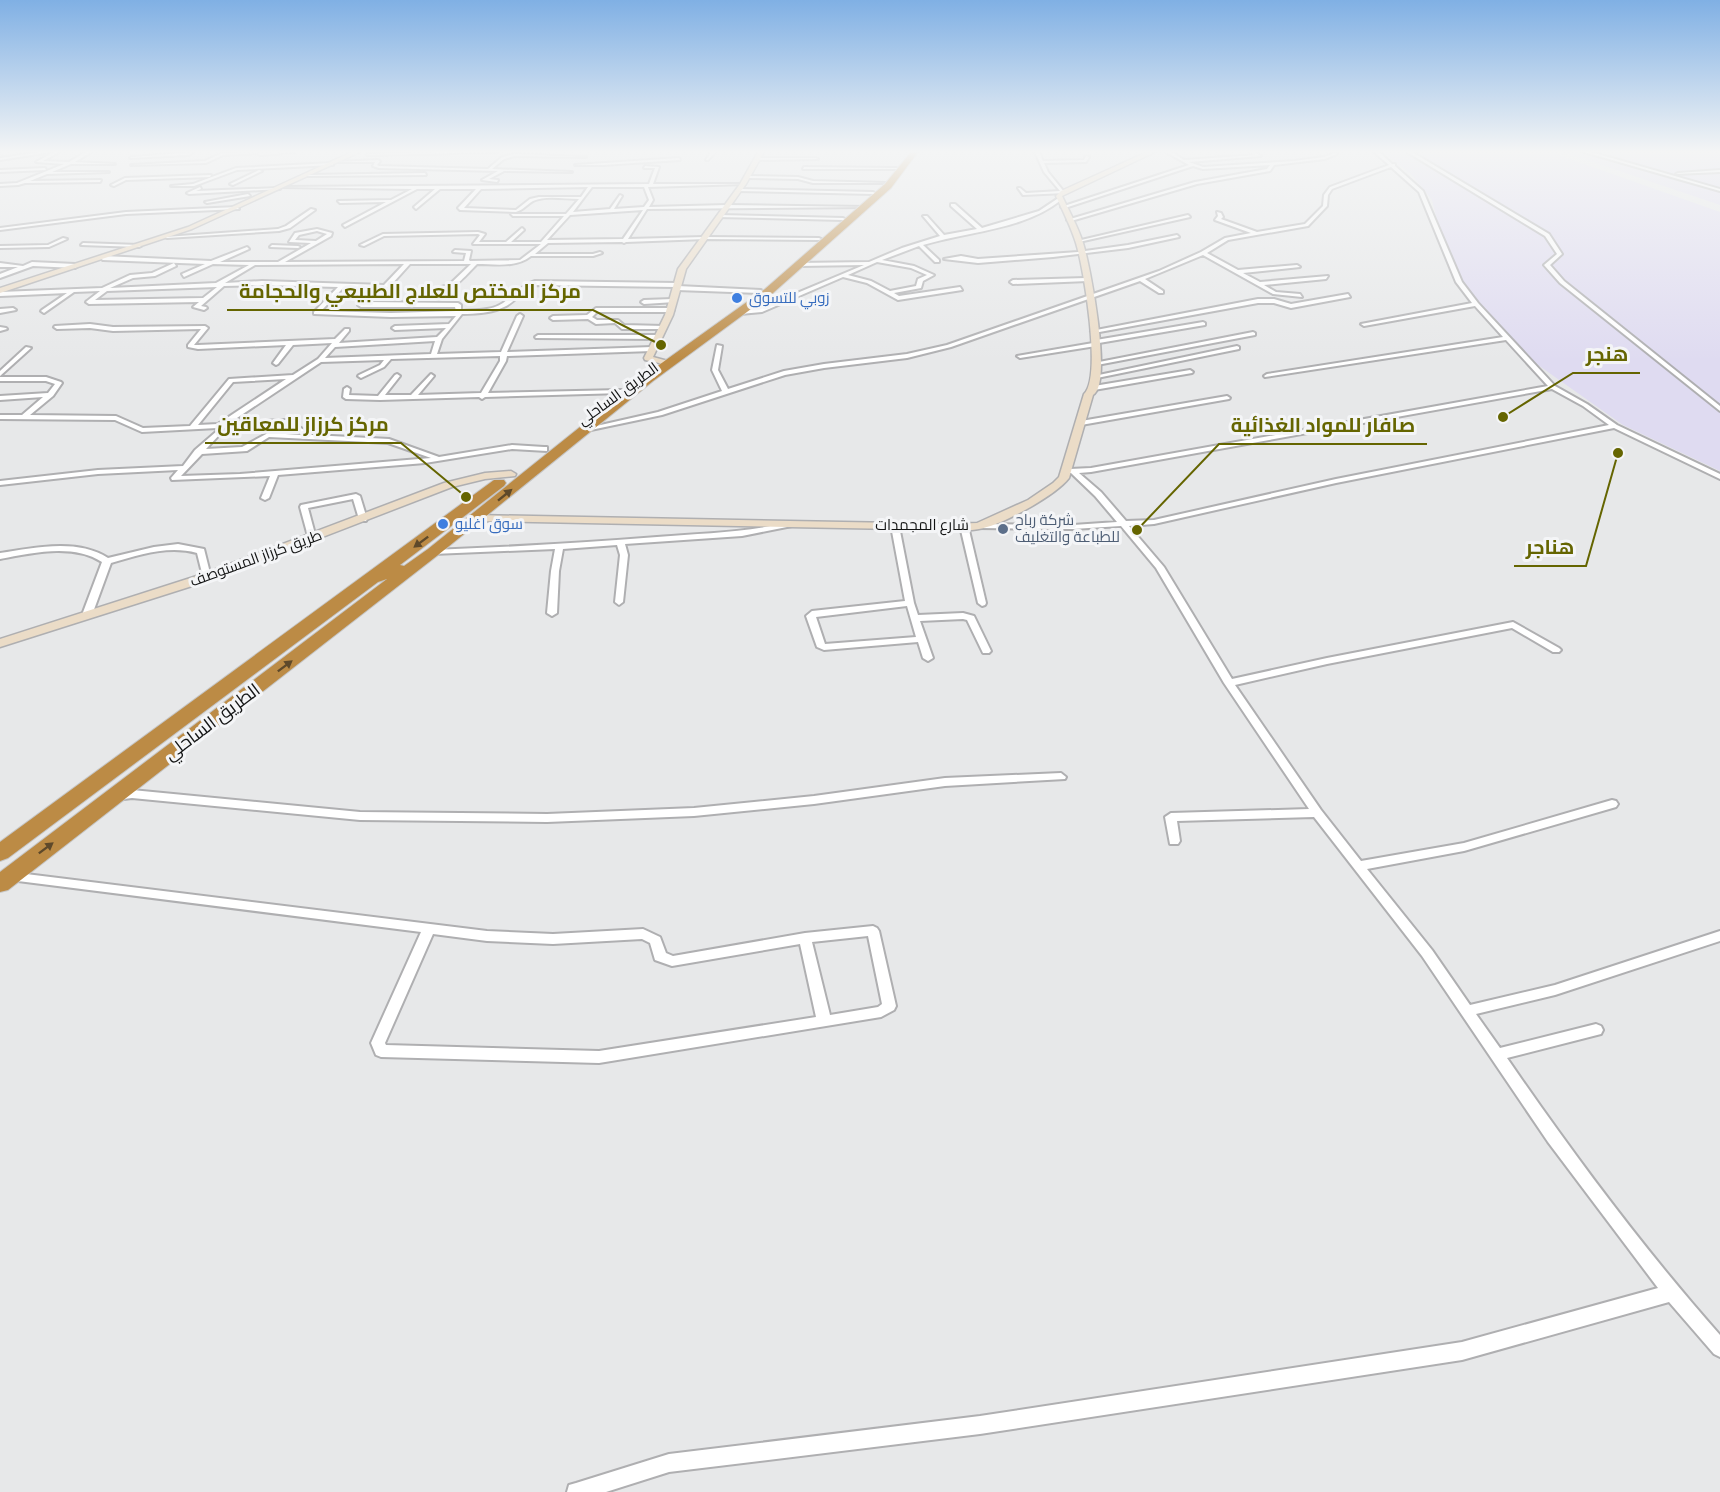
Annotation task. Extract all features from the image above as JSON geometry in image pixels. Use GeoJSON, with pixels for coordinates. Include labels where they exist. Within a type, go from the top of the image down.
{"type":"FeatureCollection","features":[{"type":"Feature","properties":{"kind":"highway","name":"الطريق الساحلي"},"geometry":{"type":"LineString","coordinates":[[5,880],[428,556],[668,361],[759,291],[840,222]]}},
{"type":"Feature","properties":{"kind":"highway","name":"الطريق الساحلي"},"geometry":{"type":"LineString","coordinates":[[0,853],[621,392],[740,312],[799,264],[845,222]]}},
{"type":"Feature","properties":{"kind":"highway","name":"الطريق الساحلي"},"geometry":{"type":"LineString","coordinates":[[372,579],[386,576],[428,556]]}},
{"type":"Feature","properties":{"kind":"main road"},"geometry":{"type":"LineString","coordinates":[[2,290],[167,237],[204,222]]}},
{"type":"Feature","properties":{"kind":"main road"},"geometry":{"type":"LineString","coordinates":[[668,361],[650,360],[652,349],[671,310],[682,269],[715,222]]}},
{"type":"Feature","properties":{"kind":"main road","name":"شارع المجمدات"},"geometry":{"type":"LineString","coordinates":[[476,518],[979,526],[1040,497],[1070,471],[1089,394],[1094,388],[1097,376],[1095,339],[1082,253],[1070,222]]}},
{"type":"Feature","properties":{"kind":"main road","name":"طريق كرزاز المستوصف"},"geometry":{"type":"LineString","coordinates":[[0,643],[207,577],[461,482],[496,474],[510,474]]}},
{"type":"Feature","properties":{"kind":"street"},"geometry":{"type":"LineString","coordinates":[[0,229],[57,222]]}},
{"type":"Feature","properties":{"kind":"street"},"geometry":{"type":"LineString","coordinates":[[167,237],[279,230],[296,222]]}},
{"type":"Feature","properties":{"kind":"street"},"geometry":{"type":"LineString","coordinates":[[345,226],[354,222]]}},
{"type":"Feature","properties":{"kind":"street"},"geometry":{"type":"LineString","coordinates":[[521,262],[545,243],[543,241],[562,222]]}},
{"type":"Feature","properties":{"kind":"street"},"geometry":{"type":"LineString","coordinates":[[624,242],[637,222]]}},
{"type":"Feature","properties":{"kind":"street"},"geometry":{"type":"LineString","coordinates":[[929,222],[942,237]]}},
{"type":"Feature","properties":{"kind":"street"},"geometry":{"type":"LineString","coordinates":[[972,222],[981,230]]}},
{"type":"Feature","properties":{"kind":"street"},"geometry":{"type":"LineString","coordinates":[[740,312],[760,311],[920,244],[1009,222]]}},
{"type":"Feature","properties":{"kind":"street"},"geometry":{"type":"LineString","coordinates":[[1078,241],[1163,222]]}},
{"type":"Feature","properties":{"kind":"street"},"geometry":{"type":"LineString","coordinates":[[1224,222],[1255,233]]}},
{"type":"Feature","properties":{"kind":"street"},"geometry":{"type":"LineString","coordinates":[[586,429],[660,414],[755,382],[800,370],[931,351],[1141,279],[1203,253],[1222,240],[1306,225],[1309,222]]}},
{"type":"Feature","properties":{"kind":"street"},"geometry":{"type":"LineString","coordinates":[[1434,222],[1456,276],[1476,304],[1553,387],[1615,426],[1720,477]]}},
{"type":"Feature","properties":{"kind":"street"},"geometry":{"type":"LineString","coordinates":[[1525,222],[1547,235],[1560,254],[1547,265],[1562,282],[1720,409]]}},
{"type":"Feature","properties":{"kind":"street"},"geometry":{"type":"LineString","coordinates":[[277,265],[316,242],[330,232],[316,230],[301,232],[291,240],[316,242]]}},
{"type":"Feature","properties":{"kind":"street"},"geometry":{"type":"LineString","coordinates":[[507,243],[522,230]]}},
{"type":"Feature","properties":{"kind":"street"},"geometry":{"type":"LineString","coordinates":[[362,246],[383,234],[484,234],[475,243]]}},
{"type":"Feature","properties":{"kind":"street"},"geometry":{"type":"LineString","coordinates":[[947,259],[961,258],[978,261],[1082,253],[1138,246],[1177,236]]}},
{"type":"Feature","properties":{"kind":"street"},"geometry":{"type":"LineString","coordinates":[[0,247],[49,246],[65,239]]}},
{"type":"Feature","properties":{"kind":"street"},"geometry":{"type":"LineString","coordinates":[[469,262],[466,260],[469,252],[455,251],[458,247],[475,243],[819,239]]}},
{"type":"Feature","properties":{"kind":"street"},"geometry":{"type":"LineString","coordinates":[[83,244],[139,246]]}},
{"type":"Feature","properties":{"kind":"street"},"geometry":{"type":"LineString","coordinates":[[920,244],[937,261]]}},
{"type":"Feature","properties":{"kind":"street"},"geometry":{"type":"LineString","coordinates":[[272,246],[305,247]]}},
{"type":"Feature","properties":{"kind":"street"},"geometry":{"type":"LineString","coordinates":[[184,275],[247,248]]}},
{"type":"Feature","properties":{"kind":"street"},"geometry":{"type":"LineString","coordinates":[[530,255],[600,253]]}},
{"type":"Feature","properties":{"kind":"street"},"geometry":{"type":"LineString","coordinates":[[1203,253],[1275,293],[1300,296]]}},
{"type":"Feature","properties":{"kind":"street"},"geometry":{"type":"LineString","coordinates":[[103,258],[254,265],[588,262]]}},
{"type":"Feature","properties":{"kind":"street"},"geometry":{"type":"LineString","coordinates":[[429,291],[451,288],[476,262]]}},
{"type":"Feature","properties":{"kind":"street"},"geometry":{"type":"LineString","coordinates":[[799,264],[876,262],[912,267],[931,275],[920,280],[919,287],[892,292]]}},
{"type":"Feature","properties":{"kind":"street"},"geometry":{"type":"LineString","coordinates":[[0,276],[37,263],[75,266]]}},
{"type":"Feature","properties":{"kind":"street"},"geometry":{"type":"LineString","coordinates":[[177,263],[155,274],[132,276],[101,291],[89,302],[204,300]]}},
{"type":"Feature","properties":{"kind":"street"},"geometry":{"type":"LineString","coordinates":[[352,314],[408,263]]}},
{"type":"Feature","properties":{"kind":"street"},"geometry":{"type":"LineString","coordinates":[[204,308],[196,307],[218,286],[254,265]]}},
{"type":"Feature","properties":{"kind":"street"},"geometry":{"type":"LineString","coordinates":[[0,266],[24,266]]}},
{"type":"Feature","properties":{"kind":"street"},"geometry":{"type":"LineString","coordinates":[[1237,272],[1297,267]]}},
{"type":"Feature","properties":{"kind":"street"},"geometry":{"type":"LineString","coordinates":[[846,276],[869,282],[904,298],[960,288]]}},
{"type":"Feature","properties":{"kind":"street"},"geometry":{"type":"LineString","coordinates":[[1258,284],[1326,277]]}},
{"type":"Feature","properties":{"kind":"street"},"geometry":{"type":"LineString","coordinates":[[1141,279],[1161,292]]}},
{"type":"Feature","properties":{"kind":"street"},"geometry":{"type":"LineString","coordinates":[[1013,282],[1086,280]]}},
{"type":"Feature","properties":{"kind":"street"},"geometry":{"type":"LineString","coordinates":[[2,290],[72,292],[262,283],[384,287]]}},
{"type":"Feature","properties":{"kind":"street"},"geometry":{"type":"LineString","coordinates":[[343,285],[315,312],[459,313],[487,310],[503,306],[528,285],[535,283],[759,291]]}},
{"type":"Feature","properties":{"kind":"street"},"geometry":{"type":"LineString","coordinates":[[44,311],[72,292]]}},
{"type":"Feature","properties":{"kind":"street"},"geometry":{"type":"LineString","coordinates":[[1020,356],[1257,301],[1274,301],[1291,306],[1348,296]]}},
{"type":"Feature","properties":{"kind":"street"},"geometry":{"type":"LineString","coordinates":[[622,303],[673,301]]}},
{"type":"Feature","properties":{"kind":"street"},"geometry":{"type":"LineString","coordinates":[[362,304],[458,304],[457,319],[439,339],[433,357]]}},
{"type":"Feature","properties":{"kind":"street"},"geometry":{"type":"LineString","coordinates":[[1364,324],[1476,304]]}},
{"type":"Feature","properties":{"kind":"street"},"geometry":{"type":"LineString","coordinates":[[0,311],[13,310]]}},
{"type":"Feature","properties":{"kind":"street"},"geometry":{"type":"LineString","coordinates":[[589,317],[596,310],[671,310]]}},
{"type":"Feature","properties":{"kind":"street"},"geometry":{"type":"LineString","coordinates":[[482,397],[503,361],[509,336],[520,316]]}},
{"type":"Feature","properties":{"kind":"street"},"geometry":{"type":"LineString","coordinates":[[553,318],[589,317],[596,322],[616,321],[622,327],[662,327]]}},
{"type":"Feature","properties":{"kind":"street"},"geometry":{"type":"LineString","coordinates":[[1095,339],[1203,324]]}},
{"type":"Feature","properties":{"kind":"street"},"geometry":{"type":"LineString","coordinates":[[57,327],[90,326],[113,329],[201,326],[205,328],[190,344],[191,346],[439,339]]}},
{"type":"Feature","properties":{"kind":"street"},"geometry":{"type":"LineString","coordinates":[[395,327],[450,326]]}},
{"type":"Feature","properties":{"kind":"street"},"geometry":{"type":"LineString","coordinates":[[555,337],[561,327]]}},
{"type":"Feature","properties":{"kind":"street"},"geometry":{"type":"LineString","coordinates":[[347,330],[320,360],[221,425],[220,432],[175,478],[275,473],[445,459],[512,447],[544,449]]}},
{"type":"Feature","properties":{"kind":"street"},"geometry":{"type":"LineString","coordinates":[[538,337],[580,334],[657,337]]}},
{"type":"Feature","properties":{"kind":"street"},"geometry":{"type":"LineString","coordinates":[[1097,363],[1253,334]]}},
{"type":"Feature","properties":{"kind":"street"},"geometry":{"type":"LineString","coordinates":[[1268,376],[1506,338]]}},
{"type":"Feature","properties":{"kind":"street"},"geometry":{"type":"LineString","coordinates":[[276,363],[290,344]]}},
{"type":"Feature","properties":{"kind":"street"},"geometry":{"type":"LineString","coordinates":[[719,346],[715,370],[726,392]]}},
{"type":"Feature","properties":{"kind":"street"},"geometry":{"type":"LineString","coordinates":[[0,374],[28,348]]}},
{"type":"Feature","properties":{"kind":"street"},"geometry":{"type":"LineString","coordinates":[[1097,376],[1237,348]]}},
{"type":"Feature","properties":{"kind":"street"},"geometry":{"type":"LineString","coordinates":[[320,360],[652,349]]}},
{"type":"Feature","properties":{"kind":"street"},"geometry":{"type":"LineString","coordinates":[[361,376],[382,366],[389,358]]}},
{"type":"Feature","properties":{"kind":"street"},"geometry":{"type":"LineString","coordinates":[[1094,388],[1190,372]]}},
{"type":"Feature","properties":{"kind":"street"},"geometry":{"type":"LineString","coordinates":[[380,398],[398,376]]}},
{"type":"Feature","properties":{"kind":"street"},"geometry":{"type":"LineString","coordinates":[[414,397],[430,376]]}},
{"type":"Feature","properties":{"kind":"street"},"geometry":{"type":"LineString","coordinates":[[193,427],[231,380],[295,377]]}},
{"type":"Feature","properties":{"kind":"street"},"geometry":{"type":"LineString","coordinates":[[0,379],[55,380],[59,383],[59,387],[51,395],[25,416]]}},
{"type":"Feature","properties":{"kind":"street"},"geometry":{"type":"LineString","coordinates":[[1070,471],[1553,387]]}},
{"type":"Feature","properties":{"kind":"street"},"geometry":{"type":"LineString","coordinates":[[347,389],[345,396],[348,398],[482,397],[621,392]]}},
{"type":"Feature","properties":{"kind":"street"},"geometry":{"type":"LineString","coordinates":[[0,398],[51,395]]}},
{"type":"Feature","properties":{"kind":"street"},"geometry":{"type":"LineString","coordinates":[[1081,423],[1227,398]]}},
{"type":"Feature","properties":{"kind":"street"},"geometry":{"type":"LineString","coordinates":[[0,417],[116,418],[142,430],[261,421],[291,424],[310,437]]}},
{"type":"Feature","properties":{"kind":"street"},"geometry":{"type":"LineString","coordinates":[[280,435],[291,424]]}},
{"type":"Feature","properties":{"kind":"street"},"geometry":{"type":"LineString","coordinates":[[979,526],[1028,528],[1124,525],[1163,520],[1336,481],[1615,426]]}},
{"type":"Feature","properties":{"kind":"street"},"geometry":{"type":"LineString","coordinates":[[198,452],[239,450],[264,436],[280,435],[388,441],[419,453],[445,459]]}},
{"type":"Feature","properties":{"kind":"street"},"geometry":{"type":"LineString","coordinates":[[0,483],[98,472],[183,468]]}},
{"type":"Feature","properties":{"kind":"street"},"geometry":{"type":"LineString","coordinates":[[1070,471],[1098,494],[1160,567],[1229,683],[1317,813],[1427,953],[1553,1137],[1672,1293],[1720,1348]]}},
{"type":"Feature","properties":{"kind":"street"},"geometry":{"type":"LineString","coordinates":[[265,498],[275,473]]}},
{"type":"Feature","properties":{"kind":"street"},"geometry":{"type":"LineString","coordinates":[[312,538],[304,507],[356,496],[363,519]]}},
{"type":"Feature","properties":{"kind":"street"},"geometry":{"type":"LineString","coordinates":[[428,556],[757,532],[789,524]]}},
{"type":"Feature","properties":{"kind":"street"},"geometry":{"type":"LineString","coordinates":[[895,526],[910,603],[928,658]]}},
{"type":"Feature","properties":{"kind":"street"},"geometry":{"type":"LineString","coordinates":[[964,526],[982,603]]}},
{"type":"Feature","properties":{"kind":"street"},"geometry":{"type":"LineString","coordinates":[[619,602],[624,555],[620,542]]}},
{"type":"Feature","properties":{"kind":"street"},"geometry":{"type":"LineString","coordinates":[[552,613],[559,547]]}},
{"type":"Feature","properties":{"kind":"street"},"geometry":{"type":"LineString","coordinates":[[0,556],[54,549],[93,554],[107,561],[155,549],[198,549],[201,550],[207,577]]}},
{"type":"Feature","properties":{"kind":"street"},"geometry":{"type":"LineString","coordinates":[[87,615],[107,561]]}},
{"type":"Feature","properties":{"kind":"street"},"geometry":{"type":"LineString","coordinates":[[910,603],[814,613],[811,616],[819,645],[824,647],[922,639]]}},
{"type":"Feature","properties":{"kind":"street"},"geometry":{"type":"LineString","coordinates":[[916,618],[963,616],[971,618],[986,651]]}},
{"type":"Feature","properties":{"kind":"street"},"geometry":{"type":"LineString","coordinates":[[1229,683],[1350,656],[1513,625],[1556,650]]}},
{"type":"Feature","properties":{"kind":"street"},"geometry":{"type":"LineString","coordinates":[[113,797],[132,795],[360,816],[547,818],[694,812],[814,800],[945,782],[1061,777]]}},
{"type":"Feature","properties":{"kind":"street"},"geometry":{"type":"LineString","coordinates":[[1358,866],[1464,848],[1612,804]]}},
{"type":"Feature","properties":{"kind":"street"},"geometry":{"type":"LineString","coordinates":[[1174,841],[1171,817],[1317,813]]}},
{"type":"Feature","properties":{"kind":"street"},"geometry":{"type":"LineString","coordinates":[[5,880],[428,930],[528,939],[643,934],[656,940],[660,956],[672,961],[805,938],[873,931],[888,1003],[887,1009],[881,1012],[599,1057],[381,1051],[378,1043],[428,930]]}},
{"type":"Feature","properties":{"kind":"street"},"geometry":{"type":"LineString","coordinates":[[1466,1011],[1555,990],[1720,936]]}},
{"type":"Feature","properties":{"kind":"street"},"geometry":{"type":"LineString","coordinates":[[805,938],[824,1020]]}},
{"type":"Feature","properties":{"kind":"street"},"geometry":{"type":"LineString","coordinates":[[1496,1055],[1596,1030]]}},
{"type":"Feature","properties":{"kind":"street"},"geometry":{"type":"LineString","coordinates":[[576,1492],[669,1463],[980,1425],[1462,1351],[1672,1293]]}},
{"type":"Feature","properties":{"kind":"shaded area"},"geometry":{"type":"Polygon","coordinates":[[[1437,222],[1720,222],[1720,471],[1623,425],[1538,365],[1461,283],[1437,222]]]}},
{"type":"Feature","properties":{"kind":"place","name":"زوبي للتسوق"},"geometry":{"type":"Point","coordinates":[737,298]}},
{"type":"Feature","properties":{"kind":"place","name":"مركز المختص للعلاج الطبيعي والحجامة"},"geometry":{"type":"Point","coordinates":[661,345]}},
{"type":"Feature","properties":{"kind":"place","name":"هنجر"},"geometry":{"type":"Point","coordinates":[1503,417]}},
{"type":"Feature","properties":{"kind":"place","name":"هناجر"},"geometry":{"type":"Point","coordinates":[1618,453]}},
{"type":"Feature","properties":{"kind":"place","name":"مركز كرزاز للمعاقين"},"geometry":{"type":"Point","coordinates":[466,497]}},
{"type":"Feature","properties":{"kind":"place","name":"سوق اغليو"},"geometry":{"type":"Point","coordinates":[443,524]}},
{"type":"Feature","properties":{"kind":"place","name":"شركة رباح للطباعة والتغليف"},"geometry":{"type":"Point","coordinates":[1003,529]}},
{"type":"Feature","properties":{"kind":"place","name":"صافار للمواد الغذائية"},"geometry":{"type":"Point","coordinates":[1137,530]}}]}
